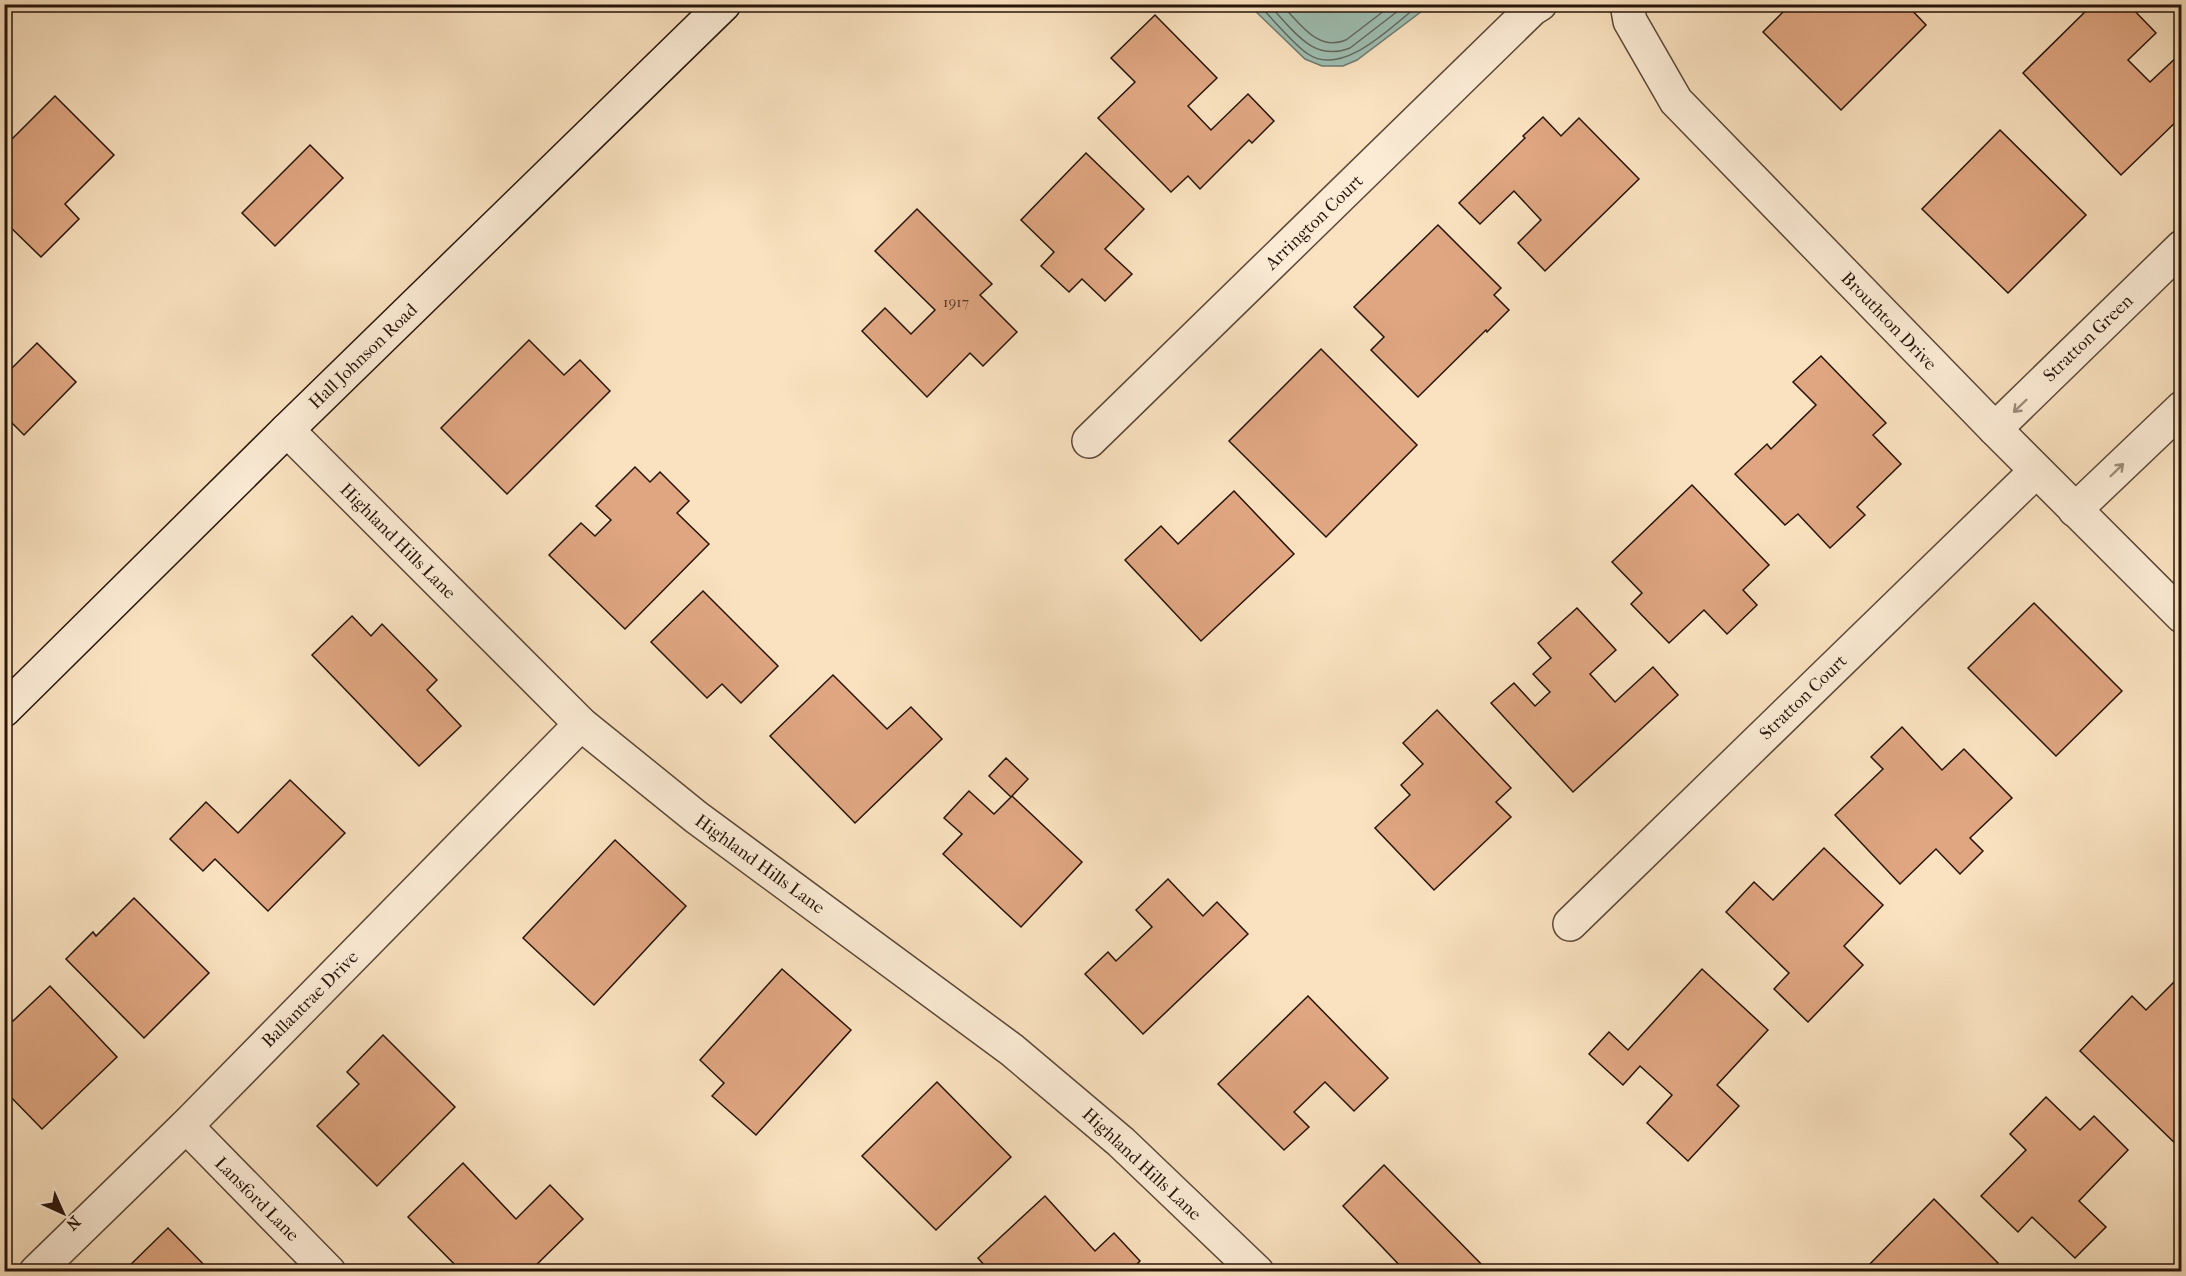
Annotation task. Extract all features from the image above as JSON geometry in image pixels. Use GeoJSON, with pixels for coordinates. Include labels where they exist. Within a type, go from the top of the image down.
{"type":"FeatureCollection","features":[{"type":"Feature","properties":{"kind":"street","name":"Hall Johnson Road"},"geometry":{"type":"LineString","coordinates":[[4,710],[724,4]]}},
{"type":"Feature","properties":{"kind":"street","name":"Arrington Court"},"geometry":{"type":"LineString","coordinates":[[1089,441],[1532,9],[1540,4]]}},
{"type":"Feature","properties":{"kind":"street","name":"Brouthton Drive"},"geometry":{"type":"LineString","coordinates":[[1627,4],[1630,21],[1676,101],[2036,471],[2181,616]]}},
{"type":"Feature","properties":{"kind":"street","name":"Stratton Green"},"geometry":{"type":"LineString","coordinates":[[1995,429],[2181,247]]}},
{"type":"Feature","properties":{"kind":"street"},"geometry":{"type":"LineString","coordinates":[[2075,510],[2181,408]]}},
{"type":"Feature","properties":{"kind":"street","name":"Highland Hills Lane"},"geometry":{"type":"LineString","coordinates":[[287,430],[581,724],[696,818],[1012,1050],[1121,1142],[1257,1272]]}},
{"type":"Feature","properties":{"kind":"street","name":"Stratton Court"},"geometry":{"type":"LineString","coordinates":[[1570,924],[2036,471]]}},
{"type":"Feature","properties":{"kind":"street","name":"Ballantrae Drive"},"geometry":{"type":"LineString","coordinates":[[36,1272],[186,1126],[581,724]]}},
{"type":"Feature","properties":{"kind":"street","name":"Lansford Lane"},"geometry":{"type":"LineString","coordinates":[[186,1126],[329,1272]]}},
{"type":"Feature","properties":{"kind":"water"},"geometry":{"type":"Polygon","coordinates":[[[1249,5],[1430,5],[1357,60],[1343,66],[1322,66],[1305,59],[1249,5]]]}},
{"type":"Feature","properties":{"kind":"building"},"geometry":{"type":"Polygon","coordinates":[[[1791,4],[1906,4],[1926,25],[1841,110],[1763,32],[1791,4]]]}},
{"type":"Feature","properties":{"kind":"building"},"geometry":{"type":"Polygon","coordinates":[[[2093,4],[2128,4],[2156,33],[2128,60],[2150,82],[2179,55],[2182,57],[2182,116],[2121,175],[2023,73],[2093,4]]]}},
{"type":"Feature","properties":{"kind":"building"},"geometry":{"type":"Polygon","coordinates":[[[1155,15],[1217,78],[1188,106],[1211,130],[1248,94],[1274,121],[1252,143],[1249,140],[1200,189],[1188,176],[1171,192],[1098,118],[1135,82],[1111,58],[1155,15]]]}},
{"type":"Feature","properties":{"kind":"building"},"geometry":{"type":"Polygon","coordinates":[[[55,96],[114,155],[65,204],[79,219],[41,257],[4,221],[4,133],[11,140],[55,96]]]}},
{"type":"Feature","properties":{"kind":"building"},"geometry":{"type":"Polygon","coordinates":[[[1543,117],[1561,136],[1579,118],[1639,179],[1545,271],[1518,243],[1541,220],[1514,191],[1480,224],[1459,203],[1543,117]]]}},
{"type":"Feature","properties":{"kind":"building"},"geometry":{"type":"Polygon","coordinates":[[[2000,130],[2086,215],[2008,293],[1922,209],[2000,130]]]}},
{"type":"Feature","properties":{"kind":"building"},"geometry":{"type":"Polygon","coordinates":[[[310,145],[343,178],[275,246],[242,213],[310,145]]]}},
{"type":"Feature","properties":{"kind":"building"},"geometry":{"type":"Polygon","coordinates":[[[1086,153],[1144,209],[1105,249],[1132,274],[1105,301],[1082,279],[1069,292],[1041,266],[1054,252],[1021,220],[1086,153]]]}},
{"type":"Feature","properties":{"kind":"building"},"geometry":{"type":"Polygon","coordinates":[[[917,209],[992,284],[980,295],[1017,332],[983,366],[970,353],[927,397],[862,331],[885,308],[911,334],[935,310],[875,251],[917,209]]]}},
{"type":"Feature","properties":{"kind":"building"},"geometry":{"type":"Polygon","coordinates":[[[1438,225],[1501,288],[1494,295],[1509,310],[1418,397],[1371,350],[1384,337],[1354,307],[1438,225]]]}},
{"type":"Feature","properties":{"kind":"building"},"geometry":{"type":"Polygon","coordinates":[[[529,340],[564,375],[580,360],[610,391],[507,494],[441,428],[529,340]]]}},
{"type":"Feature","properties":{"kind":"building"},"geometry":{"type":"Polygon","coordinates":[[[37,343],[76,382],[24,435],[4,415],[4,376],[37,343]]]}},
{"type":"Feature","properties":{"kind":"building"},"geometry":{"type":"Polygon","coordinates":[[[1321,349],[1417,445],[1326,537],[1229,441],[1321,349]]]}},
{"type":"Feature","properties":{"kind":"building"},"geometry":{"type":"Polygon","coordinates":[[[1821,356],[1886,423],[1873,435],[1901,464],[1857,507],[1865,515],[1830,548],[1798,514],[1785,525],[1735,474],[1767,444],[1771,449],[1816,405],[1793,382],[1821,356]]]}},
{"type":"Feature","properties":{"kind":"building"},"geometry":{"type":"Polygon","coordinates":[[[635,467],[650,482],[660,472],[689,501],[677,513],[709,544],[625,629],[549,555],[581,523],[595,536],[611,520],[596,506],[635,467]]]}},
{"type":"Feature","properties":{"kind":"building"},"geometry":{"type":"Polygon","coordinates":[[[1692,485],[1769,565],[1743,590],[1757,605],[1727,634],[1704,610],[1669,643],[1631,604],[1642,593],[1612,562],[1692,485]]]}},
{"type":"Feature","properties":{"kind":"building"},"geometry":{"type":"Polygon","coordinates":[[[1234,491],[1294,554],[1201,641],[1125,560],[1161,526],[1178,544],[1234,491]]]}},
{"type":"Feature","properties":{"kind":"building"},"geometry":{"type":"Polygon","coordinates":[[[703,591],[778,666],[741,703],[722,684],[707,698],[651,642],[703,591]]]}},
{"type":"Feature","properties":{"kind":"building"},"geometry":{"type":"Polygon","coordinates":[[[2034,603],[2122,691],[2056,756],[1968,668],[2034,603]]]}},
{"type":"Feature","properties":{"kind":"building"},"geometry":{"type":"Polygon","coordinates":[[[1577,608],[1616,650],[1590,674],[1615,702],[1653,667],[1678,695],[1573,792],[1491,703],[1514,683],[1535,706],[1550,692],[1533,674],[1551,658],[1538,643],[1577,608]]]}},
{"type":"Feature","properties":{"kind":"building"},"geometry":{"type":"Polygon","coordinates":[[[352,616],[371,636],[382,624],[437,680],[427,690],[461,726],[419,766],[312,655],[352,616]]]}},
{"type":"Feature","properties":{"kind":"building"},"geometry":{"type":"Polygon","coordinates":[[[833,675],[887,729],[911,707],[942,739],[855,823],[770,736],[833,675]]]}},
{"type":"Feature","properties":{"kind":"building"},"geometry":{"type":"Polygon","coordinates":[[[1437,710],[1511,788],[1496,802],[1511,817],[1434,890],[1375,828],[1410,795],[1401,785],[1423,764],[1403,743],[1437,710]]]}},
{"type":"Feature","properties":{"kind":"building"},"geometry":{"type":"Polygon","coordinates":[[[1902,727],[1942,770],[1964,749],[2012,798],[1970,838],[1983,851],[1960,874],[1936,849],[1900,884],[1835,815],[1883,769],[1871,757],[1902,727]]]}},
{"type":"Feature","properties":{"kind":"building"},"geometry":{"type":"Polygon","coordinates":[[[1006,758],[1028,779],[1012,796],[1082,862],[1021,927],[943,854],[962,834],[944,818],[969,791],[994,814],[1011,797],[989,776],[1006,758]]]}},
{"type":"Feature","properties":{"kind":"building"},"geometry":{"type":"Polygon","coordinates":[[[290,780],[345,833],[268,911],[215,859],[203,871],[170,839],[206,802],[238,833],[290,780]]]}},
{"type":"Feature","properties":{"kind":"building"},"geometry":{"type":"Polygon","coordinates":[[[615,840],[686,906],[594,1005],[523,938],[615,840]]]}},
{"type":"Feature","properties":{"kind":"building"},"geometry":{"type":"Polygon","coordinates":[[[1824,848],[1883,905],[1844,946],[1863,965],[1808,1022],[1774,989],[1789,973],[1726,912],[1754,882],[1773,900],[1824,848]]]}},
{"type":"Feature","properties":{"kind":"building"},"geometry":{"type":"Polygon","coordinates":[[[1168,879],[1203,916],[1217,902],[1248,934],[1143,1034],[1085,974],[1108,952],[1116,961],[1152,927],[1136,910],[1168,879]]]}},
{"type":"Feature","properties":{"kind":"building"},"geometry":{"type":"Polygon","coordinates":[[[134,898],[209,973],[144,1038],[66,959],[93,932],[96,936],[134,898]]]}},
{"type":"Feature","properties":{"kind":"building"},"geometry":{"type":"Polygon","coordinates":[[[782,969],[851,1030],[756,1135],[712,1096],[724,1083],[700,1060],[782,969]]]}},
{"type":"Feature","properties":{"kind":"building"},"geometry":{"type":"Polygon","coordinates":[[[1702,969],[1768,1030],[1717,1085],[1739,1106],[1688,1161],[1647,1123],[1672,1095],[1640,1066],[1623,1085],[1589,1054],[1609,1032],[1628,1050],[1702,969]]]}},
{"type":"Feature","properties":{"kind":"building"},"geometry":{"type":"Polygon","coordinates":[[[2182,974],[2182,1150],[2080,1051],[2132,996],[2146,1010],[2182,974]]]}},
{"type":"Feature","properties":{"kind":"building"},"geometry":{"type":"Polygon","coordinates":[[[50,986],[117,1057],[42,1129],[4,1090],[4,1013],[13,1021],[50,986]]]}},
{"type":"Feature","properties":{"kind":"building"},"geometry":{"type":"Polygon","coordinates":[[[1308,996],[1388,1078],[1354,1111],[1325,1082],[1294,1112],[1309,1127],[1284,1150],[1218,1084],[1308,996]]]}},
{"type":"Feature","properties":{"kind":"building"},"geometry":{"type":"Polygon","coordinates":[[[383,1035],[455,1107],[377,1186],[317,1126],[359,1084],[347,1072],[383,1035]]]}},
{"type":"Feature","properties":{"kind":"building"},"geometry":{"type":"Polygon","coordinates":[[[937,1082],[1011,1157],[936,1230],[862,1156],[937,1082]]]}},
{"type":"Feature","properties":{"kind":"building"},"geometry":{"type":"Polygon","coordinates":[[[2046,1097],[2080,1130],[2094,1116],[2128,1150],[2079,1201],[2106,1227],[2075,1258],[2032,1217],[2018,1232],[1981,1196],[2026,1150],[2010,1134],[2046,1097]]]}},
{"type":"Feature","properties":{"kind":"building"},"geometry":{"type":"Polygon","coordinates":[[[463,1163],[516,1219],[550,1185],[583,1219],[529,1272],[462,1272],[408,1217],[463,1163]]]}},
{"type":"Feature","properties":{"kind":"building"},"geometry":{"type":"Polygon","coordinates":[[[1384,1165],[1485,1268],[1481,1272],[1406,1272],[1343,1206],[1384,1165]]]}},
{"type":"Feature","properties":{"kind":"building"},"geometry":{"type":"Polygon","coordinates":[[[1045,1196],[1095,1251],[1114,1233],[1140,1261],[1129,1272],[990,1272],[978,1258],[1045,1196]]]}},
{"type":"Feature","properties":{"kind":"building"},"geometry":{"type":"Polygon","coordinates":[[[1934,1199],[1998,1263],[1989,1272],[1862,1272],[1934,1199]]]}},
{"type":"Feature","properties":{"kind":"building"},"geometry":{"type":"Polygon","coordinates":[[[168,1228],[211,1272],[123,1272],[168,1228]]]}}]}
